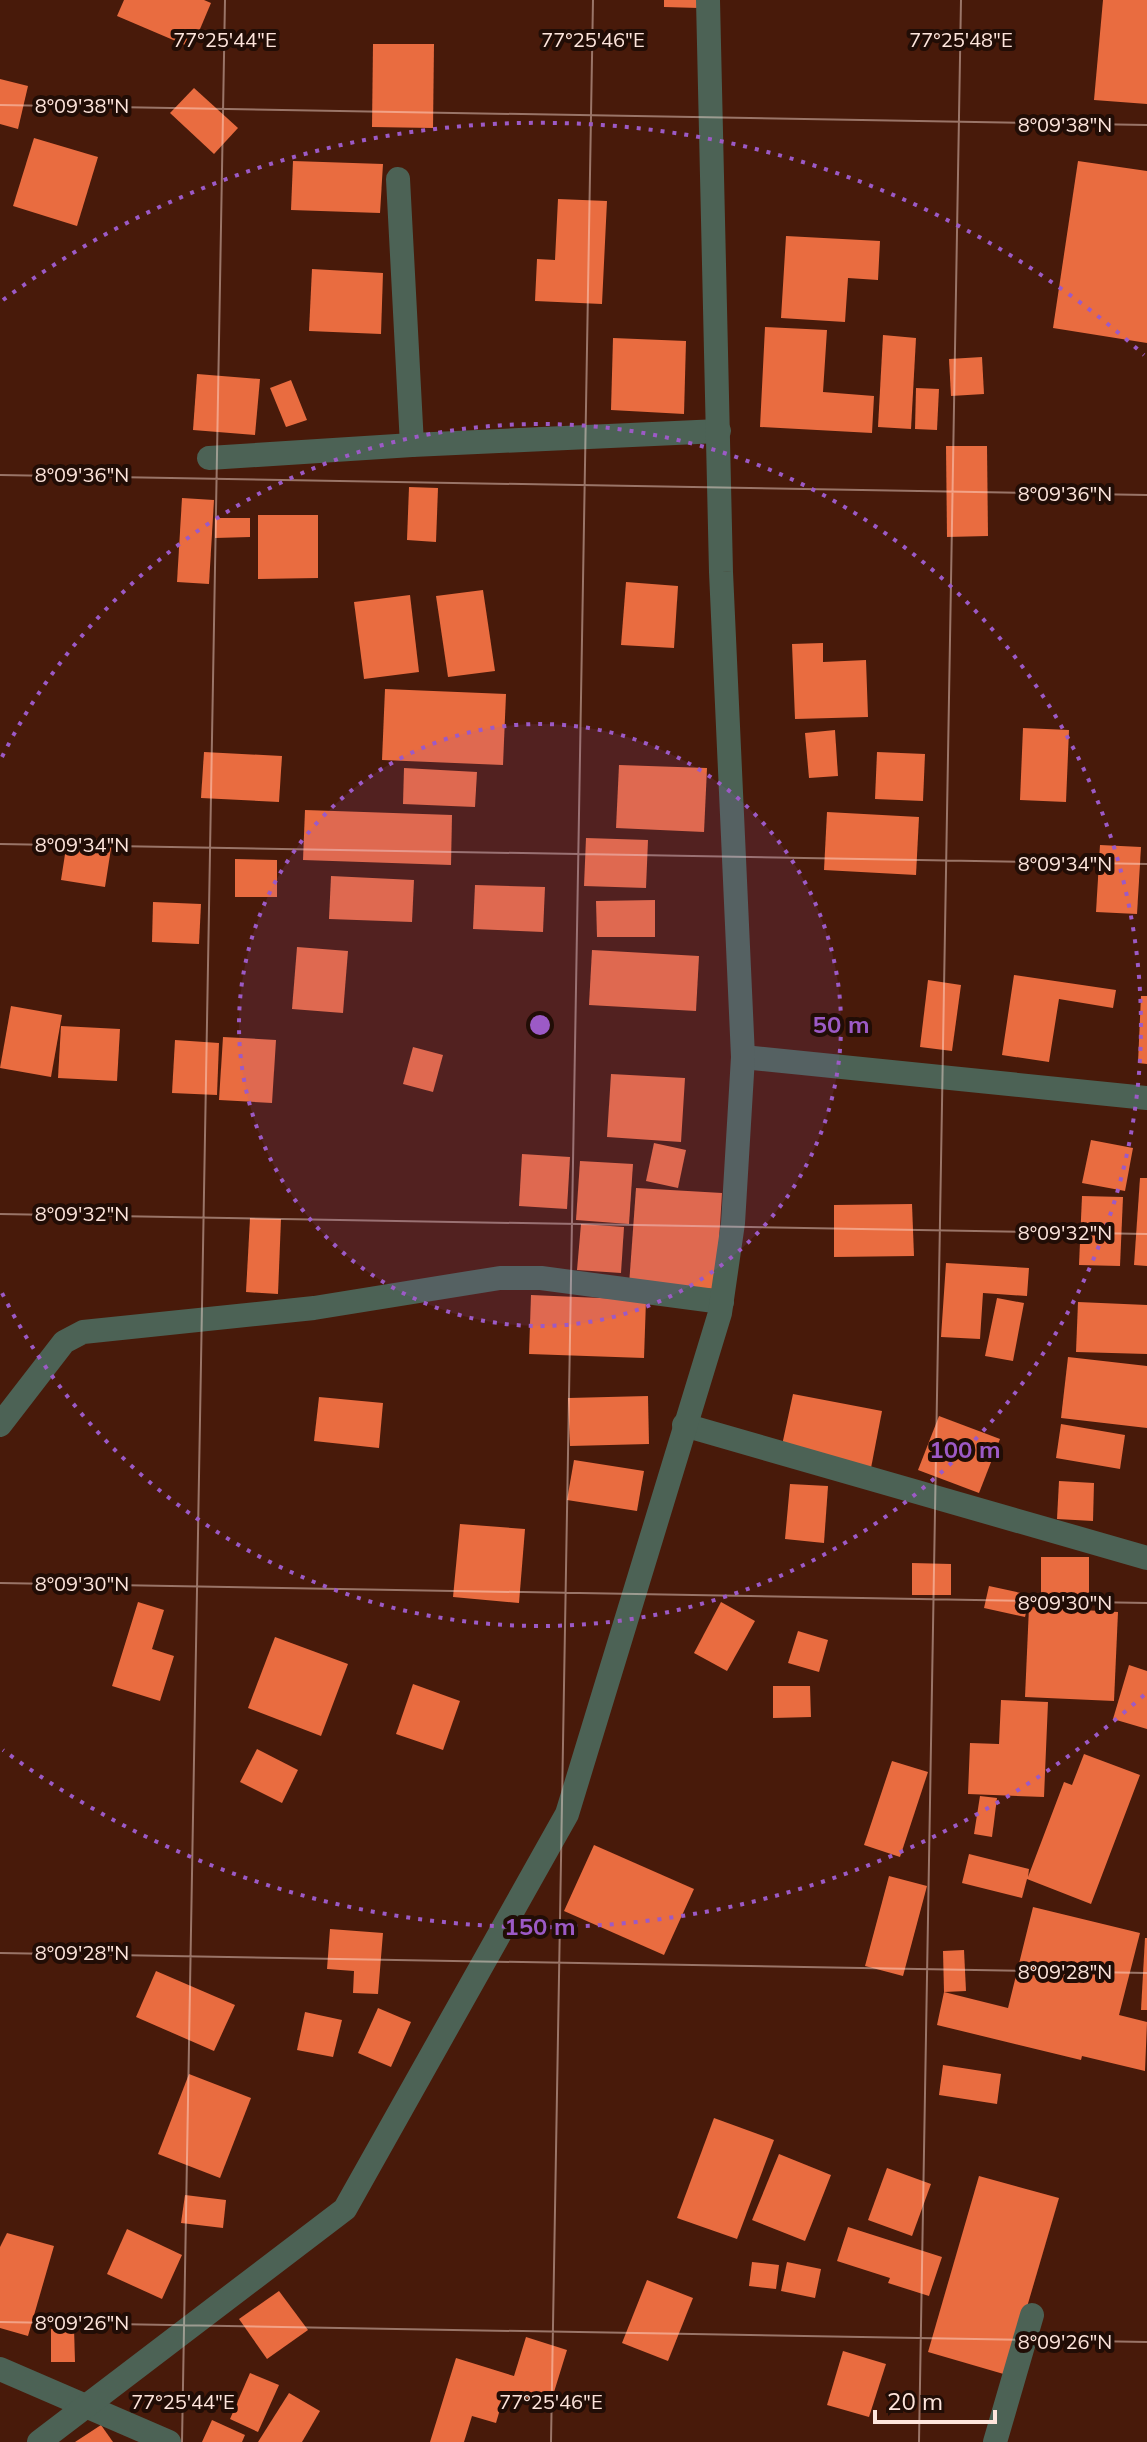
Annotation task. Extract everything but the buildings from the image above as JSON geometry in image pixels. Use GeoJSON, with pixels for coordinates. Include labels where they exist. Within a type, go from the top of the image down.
{"type":"FeatureCollection","features":[{"type":"Feature","properties":{"kind":"street"},"geometry":{"type":"LineString","coordinates":[[39,2442],[345,2209],[567,1814],[722,1302],[733,1223],[743,1057],[719,431],[708,0]]}},
{"type":"Feature","properties":{"kind":"street"},"geometry":{"type":"LineString","coordinates":[[398,179],[412,445]]}},
{"type":"Feature","properties":{"kind":"street"},"geometry":{"type":"LineString","coordinates":[[209,458],[719,431]]}},
{"type":"Feature","properties":{"kind":"street"},"geometry":{"type":"LineString","coordinates":[[743,1057],[1147,1098]]}},
{"type":"Feature","properties":{"kind":"street"},"geometry":{"type":"LineString","coordinates":[[0,1425],[64,1342],[83,1332],[314,1308],[500,1278],[541,1278],[722,1302]]}},
{"type":"Feature","properties":{"kind":"street"},"geometry":{"type":"LineString","coordinates":[[684,1425],[1147,1558]]}},
{"type":"Feature","properties":{"kind":"street"},"geometry":{"type":"LineString","coordinates":[[995,2442],[1032,2315]]}},
{"type":"Feature","properties":{"kind":"street"},"geometry":{"type":"LineString","coordinates":[[0,2369],[169,2442]]}}]}
